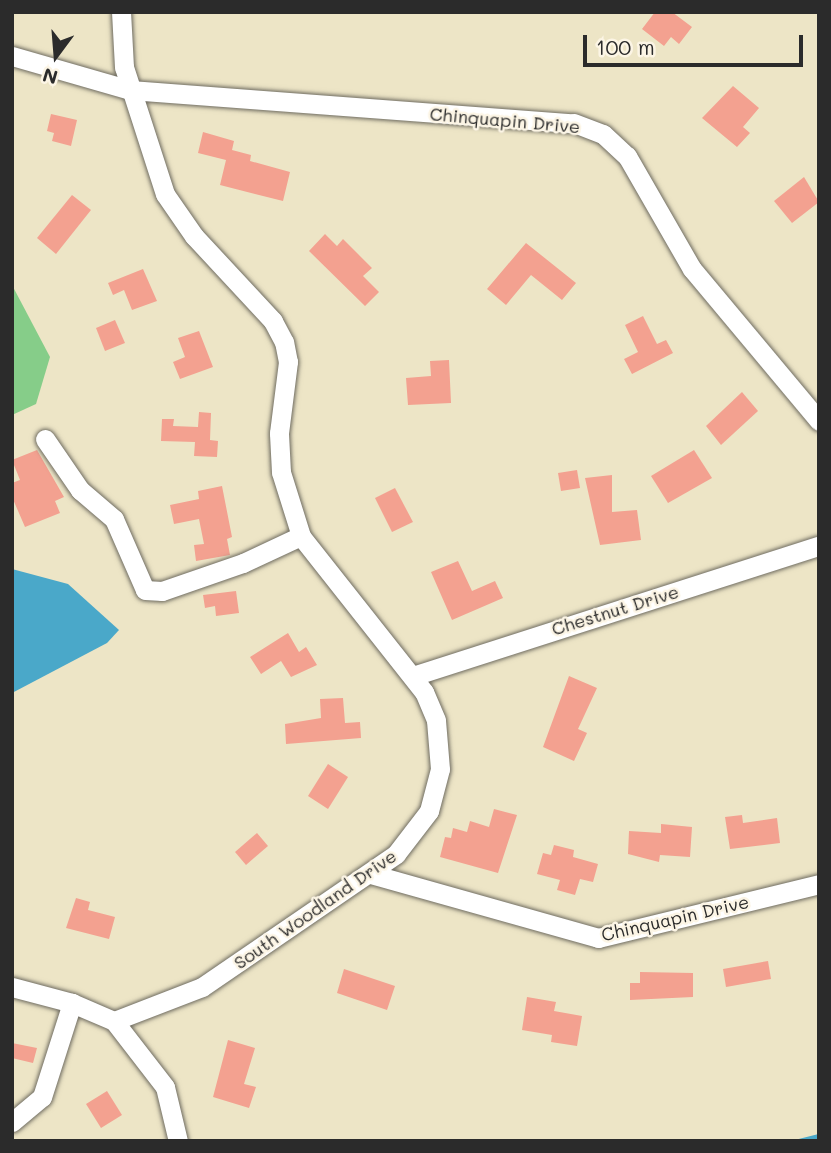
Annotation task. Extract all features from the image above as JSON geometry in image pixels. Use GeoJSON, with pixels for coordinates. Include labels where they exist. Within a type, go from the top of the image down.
{"type":"FeatureCollection","features":[{"type":"Feature","properties":{"kind":"street","name":"South Woodland Drive"},"geometry":{"type":"LineString","coordinates":[[114,1021],[202,987],[370,874],[412,838],[429,811],[438,783],[441,755],[436,720],[413,676],[323,569],[301,536],[281,472],[279,433],[288,362],[284,342],[273,321],[171,205],[130,90],[121,12]]}},
{"type":"Feature","properties":{"kind":"street","name":"Chinquapin Drive"},"geometry":{"type":"LineString","coordinates":[[12,56],[130,90],[574,123],[603,134],[627,156],[692,269],[819,421]]}},
{"type":"Feature","properties":{"kind":"street"},"geometry":{"type":"LineString","coordinates":[[45,439],[80,491],[114,519],[145,590],[162,591],[197,579],[301,536]]}},
{"type":"Feature","properties":{"kind":"street","name":"Chestnut Drive"},"geometry":{"type":"LineString","coordinates":[[413,676],[819,546]]}},
{"type":"Feature","properties":{"kind":"street","name":"Chinquapin Drive"},"geometry":{"type":"LineString","coordinates":[[370,874],[598,938],[819,884]]}},
{"type":"Feature","properties":{"kind":"street"},"geometry":{"type":"LineString","coordinates":[[12,987],[72,1003],[114,1021],[165,1087],[178,1141]]}},
{"type":"Feature","properties":{"kind":"street"},"geometry":{"type":"LineString","coordinates":[[12,1122],[42,1097],[72,1003]]}},
{"type":"Feature","properties":{"kind":"green space"},"geometry":{"type":"Polygon","coordinates":[[[12,285],[50,357],[36,404],[12,415],[12,285]]]}},
{"type":"Feature","properties":{"kind":"water"},"geometry":{"type":"Polygon","coordinates":[[[12,569],[68,584],[119,630],[107,643],[12,693],[12,569]]]}},
{"type":"Feature","properties":{"kind":"building"},"geometry":{"type":"Polygon","coordinates":[[[655,12],[672,12],[692,27],[679,44],[671,37],[664,46],[642,29],[655,12]]]}},
{"type":"Feature","properties":{"kind":"building"},"geometry":{"type":"Polygon","coordinates":[[[733,86],[759,108],[743,127],[750,133],[737,147],[702,118],[733,86]]]}},
{"type":"Feature","properties":{"kind":"building"},"geometry":{"type":"Polygon","coordinates":[[[51,114],[77,120],[71,146],[52,141],[54,133],[47,131],[51,114]]]}},
{"type":"Feature","properties":{"kind":"building"},"geometry":{"type":"Polygon","coordinates":[[[203,132],[234,141],[232,150],[251,155],[250,161],[290,172],[283,201],[220,185],[226,160],[198,153],[203,132]]]}},
{"type":"Feature","properties":{"kind":"building"},"geometry":{"type":"Polygon","coordinates":[[[804,177],[819,202],[792,223],[774,201],[804,177]]]}},
{"type":"Feature","properties":{"kind":"building"},"geometry":{"type":"Polygon","coordinates":[[[72,195],[91,210],[56,254],[37,238],[72,195]]]}},
{"type":"Feature","properties":{"kind":"building"},"geometry":{"type":"Polygon","coordinates":[[[325,234],[337,246],[343,239],[372,268],[363,276],[379,292],[365,306],[309,251],[325,234]]]}},
{"type":"Feature","properties":{"kind":"building"},"geometry":{"type":"Polygon","coordinates":[[[526,243],[576,283],[562,300],[531,275],[506,305],[487,289],[526,243]]]}},
{"type":"Feature","properties":{"kind":"building"},"geometry":{"type":"Polygon","coordinates":[[[143,269],[157,301],[132,310],[124,290],[113,295],[108,283],[143,269]]]}},
{"type":"Feature","properties":{"kind":"building"},"geometry":{"type":"Polygon","coordinates":[[[643,316],[657,344],[666,340],[673,353],[632,374],[624,359],[638,352],[625,325],[643,316]]]}},
{"type":"Feature","properties":{"kind":"building"},"geometry":{"type":"Polygon","coordinates":[[[115,320],[125,343],[105,351],[96,328],[115,320]]]}},
{"type":"Feature","properties":{"kind":"building"},"geometry":{"type":"Polygon","coordinates":[[[199,331],[213,367],[180,379],[173,362],[185,357],[178,338],[199,331]]]}},
{"type":"Feature","properties":{"kind":"building"},"geometry":{"type":"Polygon","coordinates":[[[449,360],[451,403],[408,405],[406,378],[431,376],[430,361],[449,360]]]}},
{"type":"Feature","properties":{"kind":"building"},"geometry":{"type":"Polygon","coordinates":[[[742,392],[758,411],[721,445],[706,426],[742,392]]]}},
{"type":"Feature","properties":{"kind":"building"},"geometry":{"type":"Polygon","coordinates":[[[199,412],[211,413],[210,440],[218,441],[217,457],[194,456],[195,442],[161,441],[162,419],[174,419],[173,426],[198,427],[199,412]]]}},
{"type":"Feature","properties":{"kind":"building"},"geometry":{"type":"Polygon","coordinates":[[[37,450],[64,497],[55,501],[60,513],[25,527],[12,497],[12,483],[20,480],[12,460],[37,450]]]}},
{"type":"Feature","properties":{"kind":"building"},"geometry":{"type":"Polygon","coordinates":[[[694,450],[712,478],[668,503],[651,476],[694,450]]]}},
{"type":"Feature","properties":{"kind":"building"},"geometry":{"type":"Polygon","coordinates":[[[577,470],[580,488],[561,491],[558,473],[577,470]]]}},
{"type":"Feature","properties":{"kind":"building"},"geometry":{"type":"Polygon","coordinates":[[[612,475],[612,512],[637,510],[641,540],[600,545],[585,478],[612,475]]]}},
{"type":"Feature","properties":{"kind":"building"},"geometry":{"type":"Polygon","coordinates":[[[222,486],[232,537],[227,539],[230,555],[196,561],[194,545],[204,544],[199,519],[174,524],[170,505],[199,499],[198,491],[222,486]]]}},
{"type":"Feature","properties":{"kind":"building"},"geometry":{"type":"Polygon","coordinates":[[[395,488],[413,522],[392,532],[375,498],[395,488]]]}},
{"type":"Feature","properties":{"kind":"building"},"geometry":{"type":"Polygon","coordinates":[[[458,561],[472,591],[495,581],[503,598],[452,620],[431,572],[458,561]]]}},
{"type":"Feature","properties":{"kind":"building"},"geometry":{"type":"Polygon","coordinates":[[[236,591],[239,613],[216,616],[215,606],[205,608],[203,595],[236,591]]]}},
{"type":"Feature","properties":{"kind":"building"},"geometry":{"type":"Polygon","coordinates":[[[288,633],[299,652],[306,647],[317,665],[291,677],[281,661],[261,674],[250,657],[288,633]]]}},
{"type":"Feature","properties":{"kind":"building"},"geometry":{"type":"Polygon","coordinates":[[[569,676],[597,688],[578,729],[587,733],[574,761],[543,747],[569,676]]]}},
{"type":"Feature","properties":{"kind":"building"},"geometry":{"type":"Polygon","coordinates":[[[343,698],[345,723],[360,722],[361,738],[286,744],[285,724],[321,718],[320,699],[343,698]]]}},
{"type":"Feature","properties":{"kind":"building"},"geometry":{"type":"Polygon","coordinates":[[[328,764],[348,777],[328,809],[308,796],[328,764]]]}},
{"type":"Feature","properties":{"kind":"building"},"geometry":{"type":"Polygon","coordinates":[[[494,809],[517,815],[498,873],[440,857],[445,837],[451,838],[453,828],[467,832],[470,821],[489,827],[494,809]]]}},
{"type":"Feature","properties":{"kind":"building"},"geometry":{"type":"Polygon","coordinates":[[[742,815],[743,823],[777,818],[780,843],[730,849],[725,817],[742,815]]]}},
{"type":"Feature","properties":{"kind":"building"},"geometry":{"type":"Polygon","coordinates":[[[661,824],[692,827],[690,857],[660,855],[659,862],[628,854],[629,831],[661,833],[661,824]]]}},
{"type":"Feature","properties":{"kind":"building"},"geometry":{"type":"Polygon","coordinates":[[[257,833],[268,846],[246,865],[235,852],[257,833]]]}},
{"type":"Feature","properties":{"kind":"building"},"geometry":{"type":"Polygon","coordinates":[[[554,845],[574,850],[573,857],[598,864],[593,882],[580,879],[575,895],[557,890],[560,880],[537,874],[543,853],[551,855],[554,845]]]}},
{"type":"Feature","properties":{"kind":"building"},"geometry":{"type":"Polygon","coordinates":[[[76,898],[90,902],[88,910],[115,917],[109,939],[66,928],[76,898]]]}},
{"type":"Feature","properties":{"kind":"building"},"geometry":{"type":"Polygon","coordinates":[[[768,961],[771,979],[726,987],[723,969],[768,961]]]}},
{"type":"Feature","properties":{"kind":"building"},"geometry":{"type":"Polygon","coordinates":[[[344,969],[395,986],[387,1010],[337,993],[344,969]]]}},
{"type":"Feature","properties":{"kind":"building"},"geometry":{"type":"Polygon","coordinates":[[[640,972],[693,973],[693,997],[630,1000],[630,983],[640,983],[640,972]]]}},
{"type":"Feature","properties":{"kind":"building"},"geometry":{"type":"Polygon","coordinates":[[[527,997],[556,1002],[554,1011],[582,1016],[577,1046],[551,1042],[552,1035],[522,1030],[527,997]]]}},
{"type":"Feature","properties":{"kind":"building"},"geometry":{"type":"Polygon","coordinates":[[[228,1040],[255,1048],[244,1084],[256,1087],[249,1108],[213,1097],[228,1040]]]}},
{"type":"Feature","properties":{"kind":"building"},"geometry":{"type":"Polygon","coordinates":[[[12,1043],[37,1048],[33,1063],[12,1058],[12,1043]]]}},
{"type":"Feature","properties":{"kind":"building"},"geometry":{"type":"Polygon","coordinates":[[[107,1091],[122,1115],[101,1128],[86,1104],[107,1091]]]}},
{"type":"Feature","properties":{"kind":"waterway"},"geometry":{"type":"LineString","coordinates":[[799,1141],[819,1136]]}}]}
